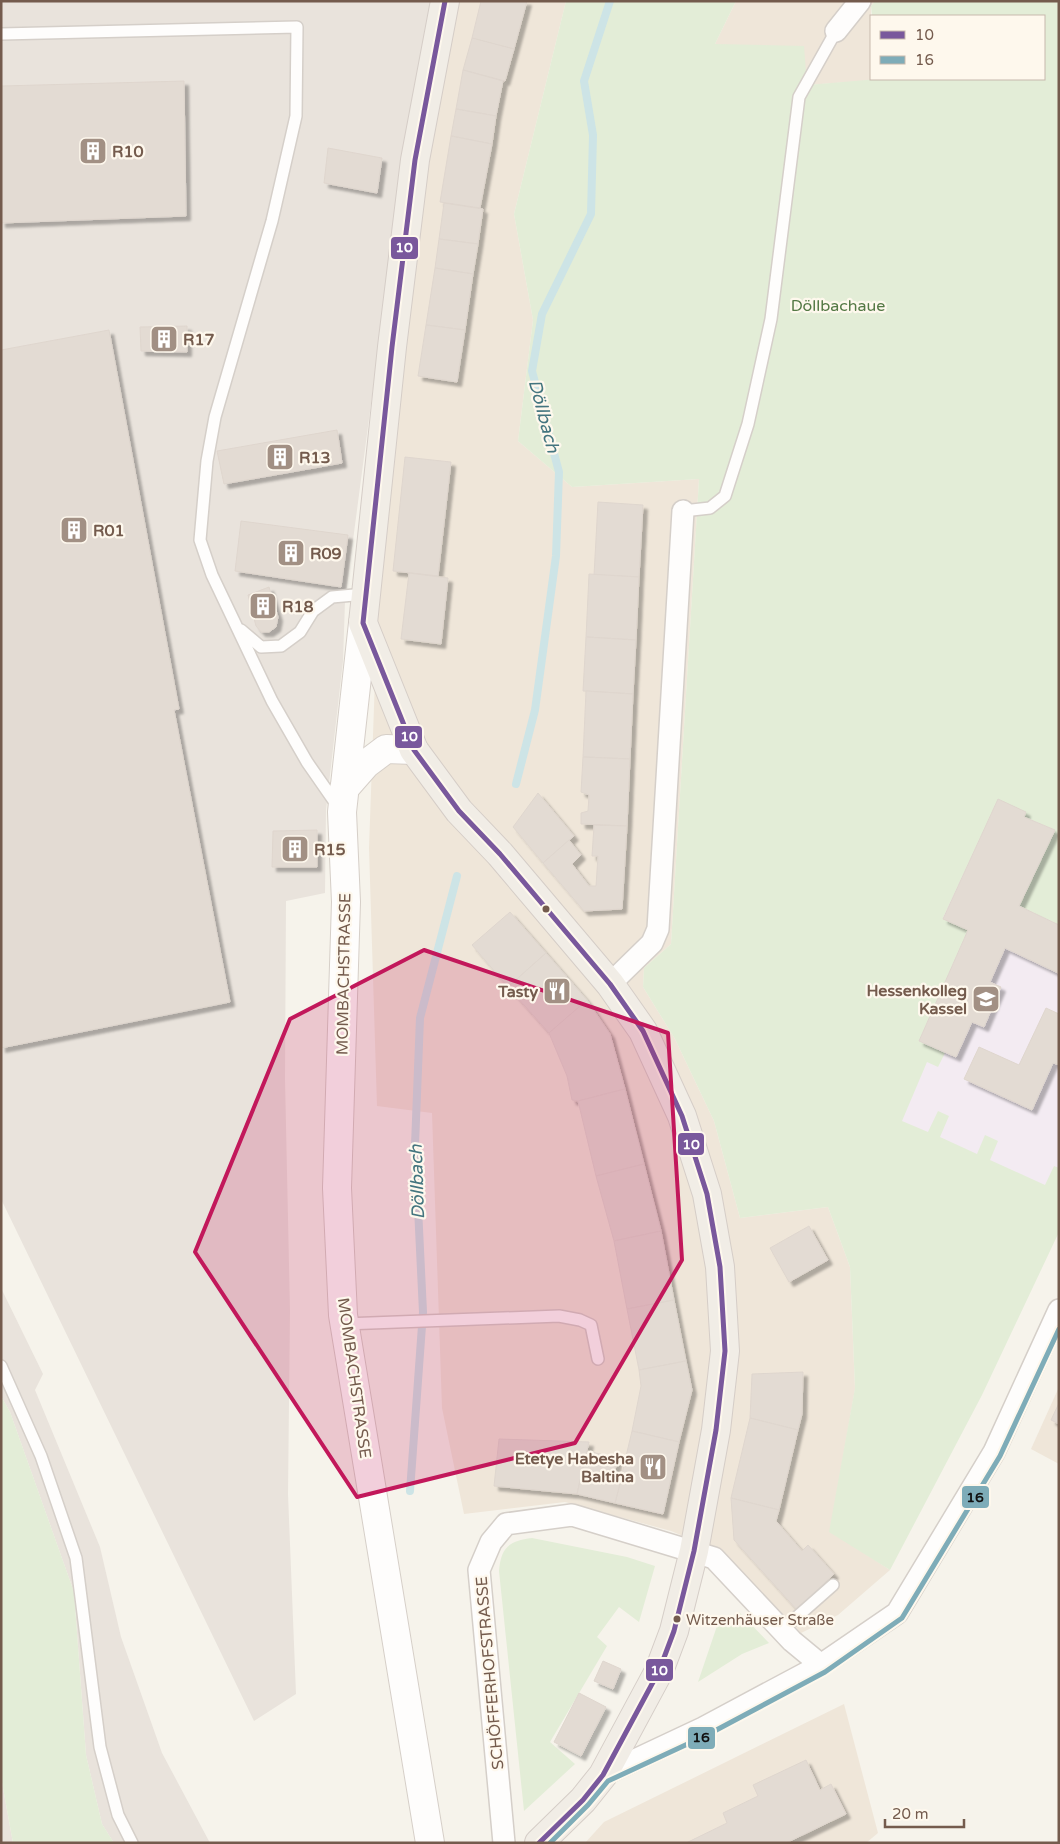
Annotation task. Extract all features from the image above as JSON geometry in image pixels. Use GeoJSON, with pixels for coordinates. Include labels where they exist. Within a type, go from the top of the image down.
{"type":"FeatureCollection","features":[{"type":"Feature","properties":{"kind":"main road"},"geometry":{"type":"LineString","coordinates":[[445,1],[415,160],[363,623],[414,750],[459,811],[500,854],[610,984],[643,1031],[682,1116],[707,1194],[720,1267],[725,1351],[716,1430],[694,1551],[674,1631],[654,1683],[603,1775],[569,1814],[538,1843]]}},
{"type":"Feature","properties":{"kind":"street"},"geometry":{"type":"LineString","coordinates":[[836,31],[860,1]]}},
{"type":"Feature","properties":{"kind":"street"},"geometry":{"type":"LineString","coordinates":[[610,984],[652,943],[658,929],[683,511]]}},
{"type":"Feature","properties":{"kind":"street","name":"MOMBACHSTRASSE"},"geometry":{"type":"LineString","coordinates":[[363,623],[343,800],[346,902],[337,1188],[344,1324],[430,1843]]}},
{"type":"Feature","properties":{"kind":"street"},"geometry":{"type":"LineString","coordinates":[[343,800],[366,764],[386,749],[414,750]]}},
{"type":"Feature","properties":{"kind":"street"},"geometry":{"type":"LineString","coordinates":[[603,1775],[702,1728],[821,1665],[897,1612],[994,1452],[1059,1310]]}},
{"type":"Feature","properties":{"kind":"street","name":"SCHÖFFERHOFSTRASSE"},"geometry":{"type":"LineString","coordinates":[[504,1843],[479,1570],[491,1542],[506,1524],[572,1516],[694,1551]]}},
{"type":"Feature","properties":{"kind":"street"},"geometry":{"type":"LineString","coordinates":[[694,1551],[714,1558],[782,1630],[821,1665]]}},
{"type":"Feature","properties":{"kind":"lane"},"geometry":{"type":"LineString","coordinates":[[1,34],[296,26],[296,116],[272,221],[226,375],[207,461],[200,540],[212,575],[272,701],[307,762],[343,800]]}},
{"type":"Feature","properties":{"kind":"lane"},"geometry":{"type":"LineString","coordinates":[[683,511],[710,508],[724,496],[748,424],[772,319],[799,97],[836,31]]}},
{"type":"Feature","properties":{"kind":"lane"},"geometry":{"type":"LineString","coordinates":[[237,627],[261,647],[281,646],[300,632],[313,611],[332,597],[365,594]]}},
{"type":"Feature","properties":{"kind":"lane"},"geometry":{"type":"LineString","coordinates":[[344,1324],[559,1316],[580,1320],[591,1325],[598,1359]]}},
{"type":"Feature","properties":{"kind":"lane"},"geometry":{"type":"LineString","coordinates":[[1,1366],[40,1456],[76,1558],[100,1747],[118,1815],[132,1843]]}},
{"type":"Feature","properties":{"kind":"lane"},"geometry":{"type":"LineString","coordinates":[[782,1630],[833,1585]]}},
{"type":"Feature","properties":{"kind":"highlighted area"},"geometry":{"type":"Polygon","coordinates":[[[424,950],[668,1033],[682,1260],[575,1443],[357,1497],[195,1252],[290,1019],[424,950]]]}},
{"type":"Feature","properties":{"kind":"shaded area"},"geometry":{"type":"Polygon","coordinates":[[[1,1],[433,1],[418,69],[401,176],[345,601],[343,661],[326,810],[325,893],[286,901],[285,1079],[290,1311],[288,1494],[296,1694],[254,1721],[1,1199],[1,1]]]}},
{"type":"Feature","properties":{"kind":"shaded area"},"geometry":{"type":"Polygon","coordinates":[[[459,1],[566,1],[514,214],[533,320],[518,441],[572,487],[699,479],[671,944],[644,968],[643,987],[675,1039],[714,1121],[740,1218],[828,1207],[850,1267],[855,1389],[830,1531],[890,1570],[838,1615],[801,1633],[730,1559],[703,1544],[671,1531],[565,1502],[464,1514],[442,1408],[432,1113],[377,1106],[369,848],[378,594],[418,231],[433,130],[459,1]]]}},
{"type":"Feature","properties":{"kind":"shaded area"},"geometry":{"type":"Polygon","coordinates":[[[736,1],[875,1],[871,6],[870,15],[870,80],[878,80],[807,85],[715,44],[736,1]]]}},
{"type":"Feature","properties":{"kind":"shaded area","name":"Hessenkolleg Kassel"},"geometry":{"type":"Polygon","coordinates":[[[979,773],[1059,810],[1059,1197],[895,1121],[896,1047],[979,773]]]}},
{"type":"Feature","properties":{"kind":"shaded area"},"geometry":{"type":"Polygon","coordinates":[[[1,1288],[43,1374],[35,1390],[100,1547],[121,1637],[162,1753],[210,1843],[114,1843],[102,1824],[86,1755],[74,1592],[10,1412],[1,1396],[1,1288]]]}},
{"type":"Feature","properties":{"kind":"shaded area"},"geometry":{"type":"Polygon","coordinates":[[[1059,1387],[1059,1464],[1031,1449],[1059,1387]]]}},
{"type":"Feature","properties":{"kind":"shaded area"},"geometry":{"type":"Polygon","coordinates":[[[844,1704],[878,1833],[866,1843],[585,1843],[604,1822],[844,1704]]]}},
{"type":"Feature","properties":{"kind":"shaded area"},"geometry":{"type":"Polygon","coordinates":[[[1,1777],[13,1843],[1,1843],[1,1777]]]}},
{"type":"Feature","properties":{"kind":"green space","name":"Döllbachaue"},"geometry":{"type":"Polygon","coordinates":[[[566,1],[736,1],[715,44],[804,46],[807,85],[870,80],[1045,80],[1045,15],[872,15],[871,6],[875,1],[1059,1],[1059,925],[1019,906],[1055,830],[1024,817],[998,800],[943,918],[968,930],[919,1041],[945,1053],[938,1067],[927,1062],[902,1121],[928,1132],[938,1111],[949,1116],[940,1137],[977,1154],[985,1135],[998,1141],[990,1160],[1045,1185],[1054,1166],[1059,1168],[1059,1232],[982,1395],[890,1570],[829,1532],[855,1388],[850,1267],[828,1207],[740,1218],[714,1121],[675,1039],[643,987],[644,968],[671,944],[699,479],[572,487],[518,441],[533,320],[514,214],[566,1]]]}},
{"type":"Feature","properties":{"kind":"green space"},"geometry":{"type":"Polygon","coordinates":[[[1,1396],[10,1412],[74,1592],[86,1755],[102,1824],[114,1843],[13,1843],[1,1777],[1,1396]]]}},
{"type":"Feature","properties":{"kind":"green space"},"geometry":{"type":"Polygon","coordinates":[[[532,1538],[627,1557],[655,1566],[639,1622],[619,1607],[597,1637],[607,1646],[550,1742],[575,1764],[524,1811],[499,1571],[504,1551],[512,1543],[532,1538]]]}},
{"type":"Feature","properties":{"kind":"green space"},"geometry":{"type":"Polygon","coordinates":[[[739,1612],[769,1643],[742,1654],[698,1682],[717,1626],[739,1612]]]}},
{"type":"Feature","properties":{"kind":"building"},"geometry":{"type":"Polygon","coordinates":[[[481,1],[527,1],[514,49],[472,38],[481,1]]]}},
{"type":"Feature","properties":{"kind":"building"},"geometry":{"type":"Polygon","coordinates":[[[472,38],[514,49],[505,81],[463,70],[472,38]]]}},
{"type":"Feature","properties":{"kind":"building"},"geometry":{"type":"Polygon","coordinates":[[[463,70],[503,81],[496,116],[456,109],[463,70]]]}},
{"type":"Feature","properties":{"kind":"building","name":"R10"},"geometry":{"type":"Polygon","coordinates":[[[184,81],[186,216],[1,223],[1,86],[184,81]]]}},
{"type":"Feature","properties":{"kind":"building"},"geometry":{"type":"Polygon","coordinates":[[[456,109],[496,116],[492,144],[451,136],[456,109]]]}},
{"type":"Feature","properties":{"kind":"building"},"geometry":{"type":"Polygon","coordinates":[[[451,136],[492,144],[480,208],[440,202],[451,136]]]}},
{"type":"Feature","properties":{"kind":"building"},"geometry":{"type":"Polygon","coordinates":[[[328,148],[382,158],[377,193],[324,183],[328,148]]]}},
{"type":"Feature","properties":{"kind":"building"},"geometry":{"type":"Polygon","coordinates":[[[444,203],[483,209],[478,244],[439,239],[444,203]]]}},
{"type":"Feature","properties":{"kind":"building"},"geometry":{"type":"Polygon","coordinates":[[[439,239],[478,244],[473,274],[435,268],[439,239]]]}},
{"type":"Feature","properties":{"kind":"building"},"geometry":{"type":"Polygon","coordinates":[[[435,268],[473,274],[465,330],[426,325],[435,268]]]}},
{"type":"Feature","properties":{"kind":"building"},"geometry":{"type":"Polygon","coordinates":[[[426,325],[465,330],[457,382],[418,376],[426,325]]]}},
{"type":"Feature","properties":{"kind":"building","name":"R17"},"geometry":{"type":"Polygon","coordinates":[[[187,326],[187,352],[141,351],[140,327],[187,326]]]}},
{"type":"Feature","properties":{"kind":"building","name":"R01"},"geometry":{"type":"Polygon","coordinates":[[[109,330],[179,709],[174,710],[230,1002],[1,1048],[1,350],[109,330]]]}},
{"type":"Feature","properties":{"kind":"building","name":"R13"},"geometry":{"type":"Polygon","coordinates":[[[337,430],[342,463],[224,484],[217,451],[337,430]]]}},
{"type":"Feature","properties":{"kind":"building"},"geometry":{"type":"Polygon","coordinates":[[[405,457],[451,462],[438,576],[393,571],[405,457]]]}},
{"type":"Feature","properties":{"kind":"building"},"geometry":{"type":"Polygon","coordinates":[[[598,502],[643,505],[639,577],[594,575],[598,502]]]}},
{"type":"Feature","properties":{"kind":"building","name":"R09"},"geometry":{"type":"Polygon","coordinates":[[[241,521],[348,535],[341,587],[235,571],[241,521]]]}},
{"type":"Feature","properties":{"kind":"building"},"geometry":{"type":"Polygon","coordinates":[[[409,573],[448,578],[441,644],[401,639],[409,573]]]}},
{"type":"Feature","properties":{"kind":"building"},"geometry":{"type":"Polygon","coordinates":[[[589,574],[639,577],[636,640],[586,637],[589,574]]]}},
{"type":"Feature","properties":{"kind":"building","name":"R18"},"geometry":{"type":"Polygon","coordinates":[[[269,587],[278,617],[276,627],[269,632],[261,632],[256,626],[248,595],[269,587]]]}},
{"type":"Feature","properties":{"kind":"building"},"geometry":{"type":"Polygon","coordinates":[[[586,637],[636,640],[633,694],[583,691],[586,637]]]}},
{"type":"Feature","properties":{"kind":"building"},"geometry":{"type":"Polygon","coordinates":[[[586,691],[633,694],[630,759],[583,757],[586,691]]]}},
{"type":"Feature","properties":{"kind":"building"},"geometry":{"type":"Polygon","coordinates":[[[583,757],[630,759],[627,826],[581,824],[581,813],[588,811],[589,795],[581,792],[583,757]]]}},
{"type":"Feature","properties":{"kind":"building"},"geometry":{"type":"Polygon","coordinates":[[[538,793],[574,836],[543,863],[513,827],[538,793]]]}},
{"type":"Feature","properties":{"kind":"building"},"geometry":{"type":"Polygon","coordinates":[[[998,799],[1026,812],[1024,817],[1055,830],[1019,906],[1059,925],[1059,970],[1058,973],[1005,948],[990,982],[1001,987],[984,1027],[972,1022],[956,1057],[919,1041],[968,930],[943,919],[998,799]]]}},
{"type":"Feature","properties":{"kind":"building"},"geometry":{"type":"Polygon","coordinates":[[[594,825],[627,826],[622,909],[584,911],[543,863],[569,840],[581,855],[572,864],[589,886],[596,886],[598,856],[592,856],[594,825]]]}},
{"type":"Feature","properties":{"kind":"building","name":"R15"},"geometry":{"type":"Polygon","coordinates":[[[317,830],[317,867],[272,867],[273,831],[317,830]]]}},
{"type":"Feature","properties":{"kind":"building"},"geometry":{"type":"Polygon","coordinates":[[[510,912],[546,953],[508,987],[472,945],[510,912]]]}},
{"type":"Feature","properties":{"kind":"building"},"geometry":{"type":"Polygon","coordinates":[[[546,953],[587,1000],[549,1033],[508,987],[546,953]]]}},
{"type":"Feature","properties":{"kind":"building"},"geometry":{"type":"Polygon","coordinates":[[[587,1000],[610,1034],[625,1089],[578,1101],[572,1100],[567,1076],[549,1033],[587,1000]]]}},
{"type":"Feature","properties":{"kind":"building"},"geometry":{"type":"Polygon","coordinates":[[[1046,1008],[1059,1014],[1059,1065],[1053,1063],[1032,1110],[964,1079],[979,1047],[1019,1065],[1046,1008]]]}},
{"type":"Feature","properties":{"kind":"building"},"geometry":{"type":"Polygon","coordinates":[[[625,1089],[644,1164],[596,1176],[578,1101],[625,1089]]]}},
{"type":"Feature","properties":{"kind":"building"},"geometry":{"type":"Polygon","coordinates":[[[644,1164],[661,1231],[614,1241],[596,1176],[644,1164]]]}},
{"type":"Feature","properties":{"kind":"building"},"geometry":{"type":"Polygon","coordinates":[[[809,1226],[828,1260],[789,1282],[770,1248],[809,1226]]]}},
{"type":"Feature","properties":{"kind":"building"},"geometry":{"type":"Polygon","coordinates":[[[661,1231],[674,1300],[627,1309],[614,1241],[661,1231]]]}},
{"type":"Feature","properties":{"kind":"building"},"geometry":{"type":"Polygon","coordinates":[[[674,1300],[686,1361],[639,1370],[627,1309],[674,1300]]]}},
{"type":"Feature","properties":{"kind":"building"},"geometry":{"type":"Polygon","coordinates":[[[686,1361],[692,1390],[679,1442],[632,1431],[641,1386],[639,1370],[686,1361]]]}},
{"type":"Feature","properties":{"kind":"building"},"geometry":{"type":"Polygon","coordinates":[[[803,1372],[802,1414],[798,1430],[750,1418],[752,1374],[803,1372]]]}},
{"type":"Feature","properties":{"kind":"building"},"geometry":{"type":"Polygon","coordinates":[[[1059,1403],[1059,1424],[1051,1420],[1059,1403]]]}},
{"type":"Feature","properties":{"kind":"building"},"geometry":{"type":"Polygon","coordinates":[[[750,1418],[798,1430],[779,1510],[731,1498],[750,1418]]]}},
{"type":"Feature","properties":{"kind":"building"},"geometry":{"type":"Polygon","coordinates":[[[632,1431],[679,1442],[663,1514],[615,1503],[632,1431]]]}},
{"type":"Feature","properties":{"kind":"building"},"geometry":{"type":"Polygon","coordinates":[[[499,1439],[589,1442],[577,1494],[494,1486],[499,1439]]]}},
{"type":"Feature","properties":{"kind":"building"},"geometry":{"type":"Polygon","coordinates":[[[587,1451],[618,1458],[612,1482],[620,1484],[615,1503],[577,1494],[587,1451]]]}},
{"type":"Feature","properties":{"kind":"building"},"geometry":{"type":"Polygon","coordinates":[[[731,1498],[779,1510],[776,1521],[802,1551],[808,1545],[834,1574],[797,1610],[734,1540],[731,1498]]]}},
{"type":"Feature","properties":{"kind":"building"},"geometry":{"type":"Polygon","coordinates":[[[603,1661],[621,1669],[613,1689],[594,1681],[603,1661]]]}},
{"type":"Feature","properties":{"kind":"building"},"geometry":{"type":"Polygon","coordinates":[[[579,1693],[606,1707],[581,1756],[554,1742],[579,1693]]]}},
{"type":"Feature","properties":{"kind":"building"},"geometry":{"type":"Polygon","coordinates":[[[806,1760],[820,1790],[831,1784],[846,1814],[786,1843],[686,1843],[727,1823],[723,1813],[758,1796],[753,1785],[806,1760]]]}},
{"type":"Feature","properties":{"kind":"waterway","name":"Döllbach"},"geometry":{"type":"LineString","coordinates":[[516,784],[535,710],[556,556],[559,472],[532,371],[542,314],[591,214],[593,135],[584,81],[610,1]]}},
{"type":"Feature","properties":{"kind":"waterway","name":"Döllbach"},"geometry":{"type":"LineString","coordinates":[[410,1491],[423,1312],[415,1145],[420,1018],[457,876]]}},
{"type":"Feature","properties":{"kind":"transit line","name":"10"},"geometry":{"type":"LineString","coordinates":[[445,1],[415,160],[392,347],[363,623],[414,750],[459,811],[500,854],[610,984],[643,1031],[682,1116],[707,1194],[720,1267],[725,1351],[716,1430],[694,1551],[674,1631],[659,1671],[603,1775],[583,1800],[539,1843]]}},
{"type":"Feature","properties":{"kind":"transit line","name":"16"},"geometry":{"type":"LineString","coordinates":[[550,1843],[588,1805],[608,1781],[707,1735],[825,1672],[902,1618],[1000,1456],[1059,1329]]}},
{"type":"Feature","properties":{"kind":"place","name":"R10"},"geometry":{"type":"Point","coordinates":[93,151]}},
{"type":"Feature","properties":{"kind":"place","name":"R17"},"geometry":{"type":"Point","coordinates":[164,339]}},
{"type":"Feature","properties":{"kind":"place","name":"R13"},"geometry":{"type":"Point","coordinates":[280,457]}},
{"type":"Feature","properties":{"kind":"place","name":"R01"},"geometry":{"type":"Point","coordinates":[74,530]}},
{"type":"Feature","properties":{"kind":"place","name":"R09"},"geometry":{"type":"Point","coordinates":[291,553]}},
{"type":"Feature","properties":{"kind":"place","name":"R18"},"geometry":{"type":"Point","coordinates":[263,606]}},
{"type":"Feature","properties":{"kind":"place","name":"R15"},"geometry":{"type":"Point","coordinates":[295,849]}},
{"type":"Feature","properties":{"kind":"place","name":"Tasty"},"geometry":{"type":"Point","coordinates":[557,991]}},
{"type":"Feature","properties":{"kind":"place","name":"Hessenkolleg Kassel"},"geometry":{"type":"Point","coordinates":[986,999]}},
{"type":"Feature","properties":{"kind":"place","name":"Etetye Habesha Baltina"},"geometry":{"type":"Point","coordinates":[653,1467]}},
{"type":"Feature","properties":{"kind":"place","name":"Witzenhäuser Straße"},"geometry":{"type":"Point","coordinates":[677,1619]}}]}
